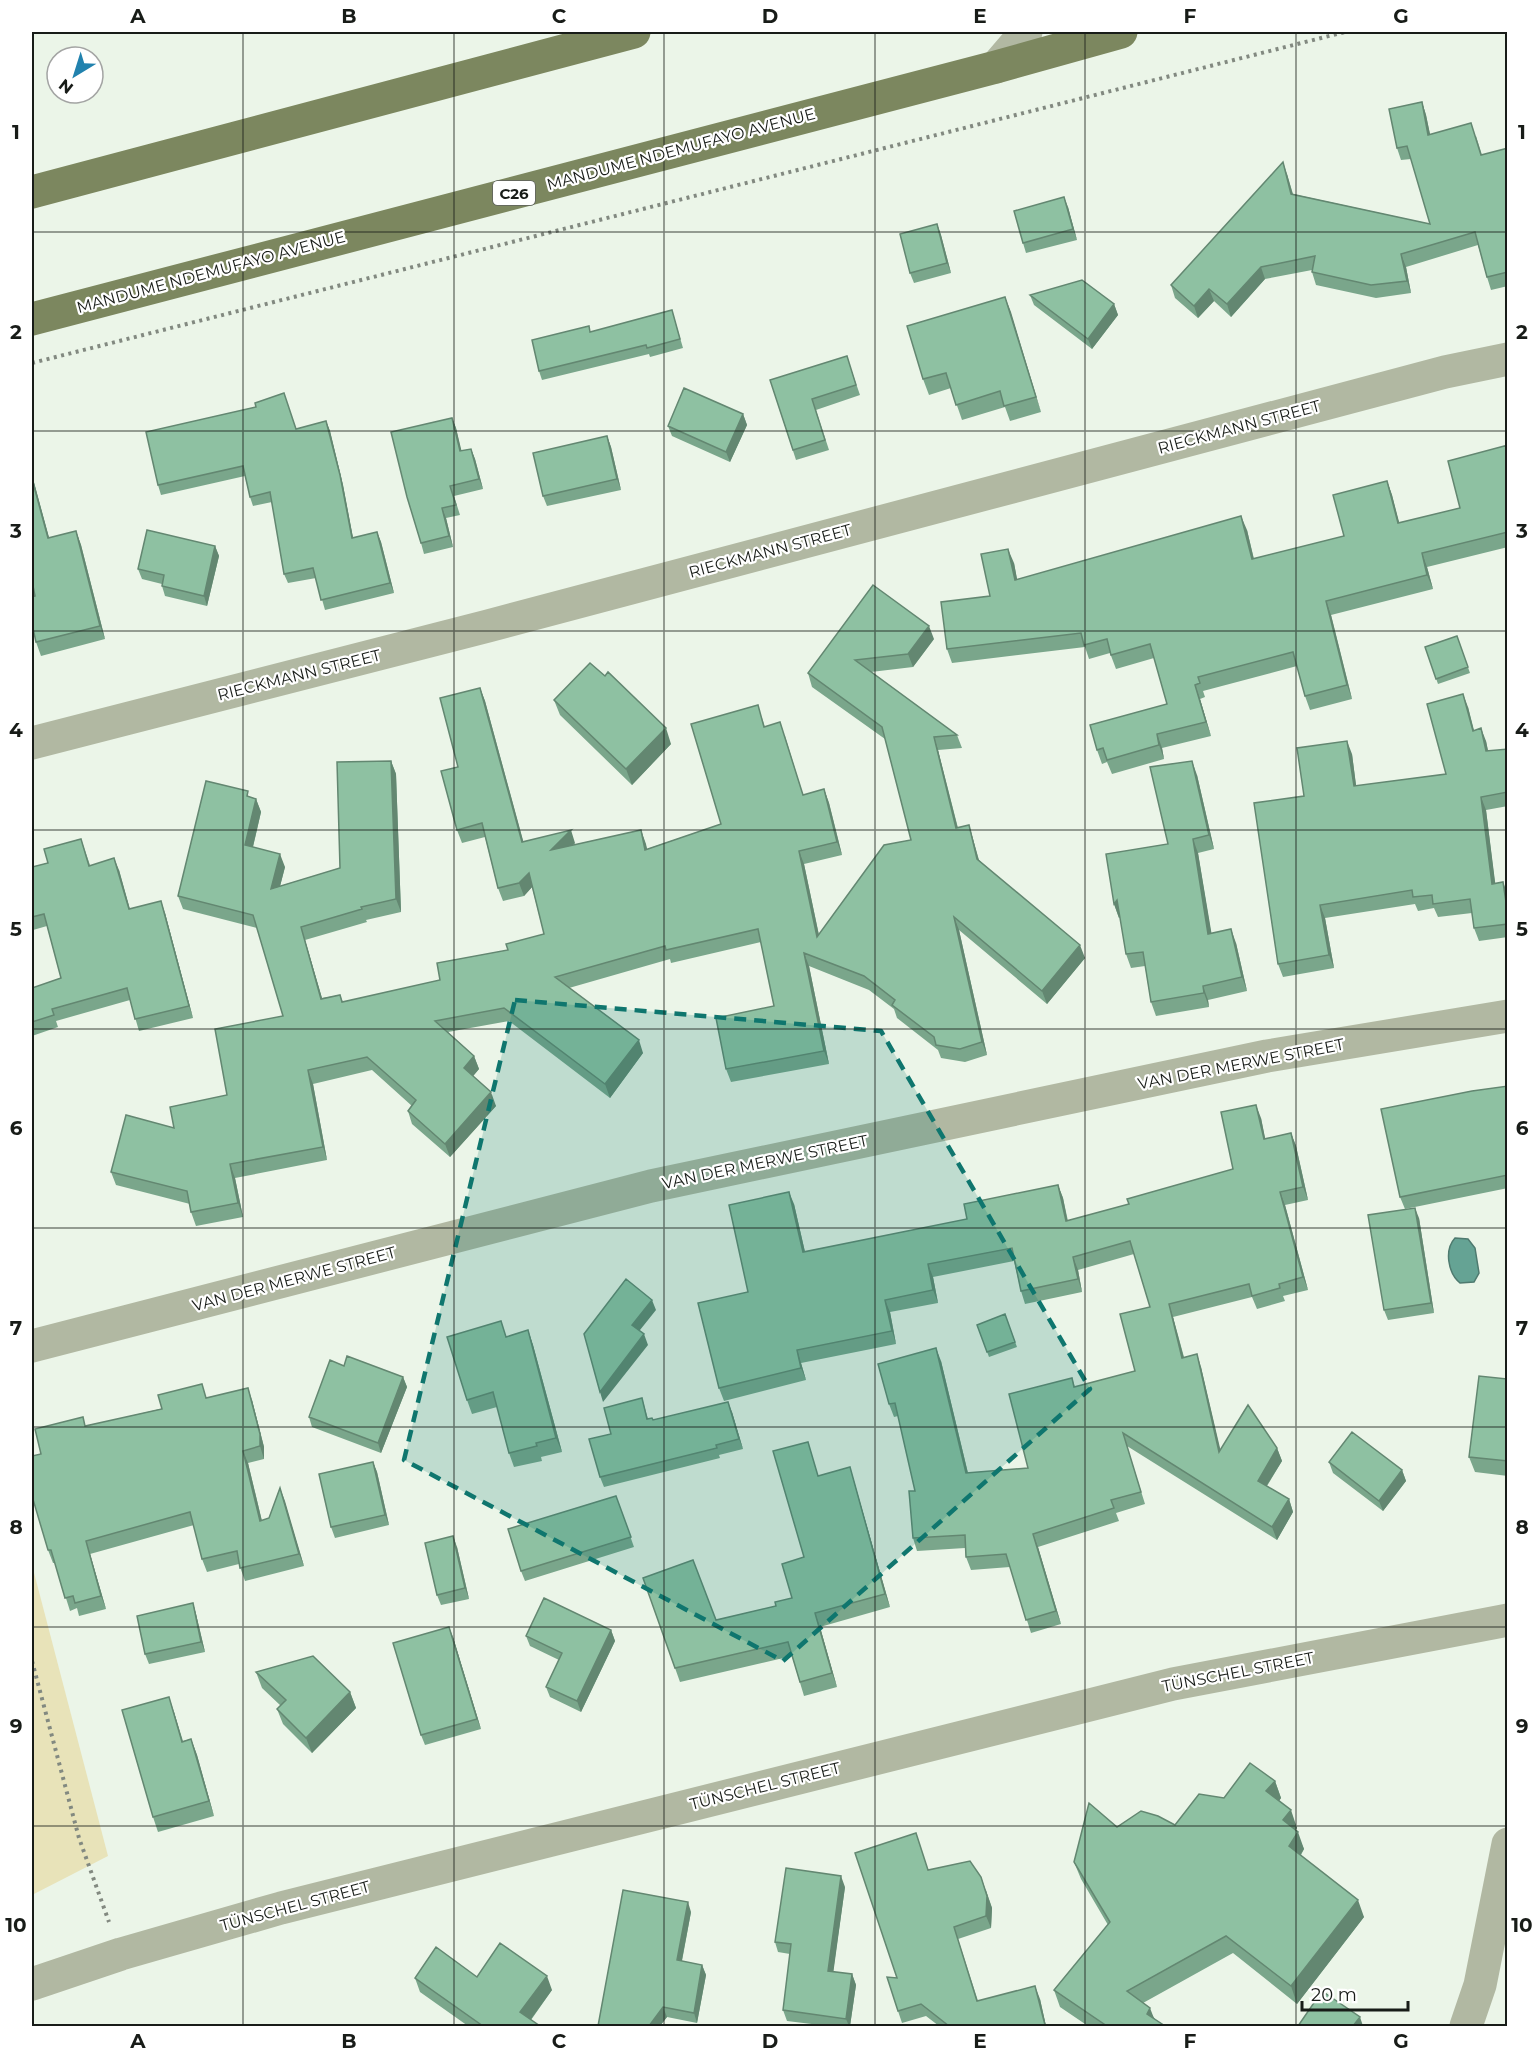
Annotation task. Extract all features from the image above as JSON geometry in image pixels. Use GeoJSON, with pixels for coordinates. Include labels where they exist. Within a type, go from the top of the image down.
{"type":"FeatureCollection","features":[{"type":"Feature","properties":{"kind":"main road"},"geometry":{"type":"LineString","coordinates":[[32,192],[634,32]]}},
{"type":"Feature","properties":{"kind":"main road","name":"MANDUME NDEMUFAYO AVENUE"},"geometry":{"type":"LineString","coordinates":[[32,319],[996,67],[1121,32]]}},
{"type":"Feature","properties":{"kind":"street"},"geometry":{"type":"LineString","coordinates":[[996,67],[1026,32]]}},
{"type":"Feature","properties":{"kind":"street","name":"RIECKMANN STREET"},"geometry":{"type":"LineString","coordinates":[[32,743],[488,626],[1445,372],[1508,359]]}},
{"type":"Feature","properties":{"kind":"street","name":"VAN DER MERWE STREET"},"geometry":{"type":"LineString","coordinates":[[32,1346],[651,1186],[1267,1056],[1508,1016]]}},
{"type":"Feature","properties":{"kind":"street","name":"TÜNSCHEL STREET"},"geometry":{"type":"LineString","coordinates":[[32,1984],[121,1954],[281,1908],[1173,1684],[1508,1620]]}},
{"type":"Feature","properties":{"kind":"street"},"geometry":{"type":"LineString","coordinates":[[1466,2026],[1480,1985],[1508,1844]]}},
{"type":"Feature","properties":{"kind":"path"},"geometry":{"type":"LineString","coordinates":[[32,363],[1345,32]]}},
{"type":"Feature","properties":{"kind":"path"},"geometry":{"type":"LineString","coordinates":[[32,1661],[79,1838],[121,1954]]}},
{"type":"Feature","properties":{"kind":"highlighted area"},"geometry":{"type":"Polygon","coordinates":[[[515,1000],[881,1031],[1090,1389],[783,1661],[404,1460],[515,1000]]]}},
{"type":"Feature","properties":{"kind":"shaded area"},"geometry":{"type":"Polygon","coordinates":[[[32,1565],[108,1856],[32,1895],[32,1565]]]}},
{"type":"Feature","properties":{"kind":"water"},"geometry":{"type":"Polygon","coordinates":[[[1455,1238],[1468,1239],[1475,1248],[1479,1273],[1474,1282],[1460,1283],[1450,1268],[1449,1249],[1455,1238]]]}},
{"type":"Feature","properties":{"kind":"building"},"geometry":{"type":"Polygon","coordinates":[[[1422,102],[1428,135],[1471,123],[1481,155],[1508,148],[1508,272],[1487,277],[1475,232],[1401,254],[1407,281],[1371,285],[1312,272],[1315,256],[1261,267],[1227,304],[1209,289],[1194,306],[1171,285],[1283,162],[1291,194],[1430,224],[1407,146],[1397,148],[1389,109],[1422,102]]]}},
{"type":"Feature","properties":{"kind":"building"},"geometry":{"type":"Polygon","coordinates":[[[1064,197],[1073,229],[1023,243],[1014,211],[1064,197]]]}},
{"type":"Feature","properties":{"kind":"building"},"geometry":{"type":"Polygon","coordinates":[[[937,224],[947,263],[910,273],[900,234],[937,224]]]}},
{"type":"Feature","properties":{"kind":"building"},"geometry":{"type":"Polygon","coordinates":[[[1082,280],[1114,304],[1088,339],[1030,295],[1082,280]]]}},
{"type":"Feature","properties":{"kind":"building"},"geometry":{"type":"Polygon","coordinates":[[[1005,297],[1036,397],[1004,406],[1000,391],[956,405],[946,373],[923,379],[907,326],[1005,297]]]}},
{"type":"Feature","properties":{"kind":"building"},"geometry":{"type":"Polygon","coordinates":[[[672,310],[680,339],[539,371],[532,340],[589,326],[590,332],[672,310]]]}},
{"type":"Feature","properties":{"kind":"building"},"geometry":{"type":"Polygon","coordinates":[[[847,356],[856,385],[812,399],[825,440],[793,450],[770,380],[847,356]]]}},
{"type":"Feature","properties":{"kind":"building"},"geometry":{"type":"Polygon","coordinates":[[[684,388],[743,414],[726,452],[668,426],[684,388]]]}},
{"type":"Feature","properties":{"kind":"building"},"geometry":{"type":"Polygon","coordinates":[[[284,393],[296,429],[326,421],[340,475],[352,538],[377,532],[390,583],[321,600],[313,568],[284,574],[270,492],[250,497],[243,466],[158,485],[146,432],[256,407],[255,403],[284,393]]]}},
{"type":"Feature","properties":{"kind":"building"},"geometry":{"type":"Polygon","coordinates":[[[452,418],[460,451],[471,449],[479,479],[450,486],[456,505],[442,508],[449,536],[421,543],[391,432],[452,418]]]}},
{"type":"Feature","properties":{"kind":"building"},"geometry":{"type":"Polygon","coordinates":[[[607,436],[617,479],[543,496],[533,453],[607,436]]]}},
{"type":"Feature","properties":{"kind":"building"},"geometry":{"type":"Polygon","coordinates":[[[1508,445],[1508,532],[1422,553],[1427,575],[1326,601],[1347,685],[1305,696],[1293,652],[1198,677],[1200,683],[1195,685],[1206,722],[1157,734],[1159,745],[1107,760],[1103,748],[1097,750],[1090,725],[1167,704],[1150,644],[1111,655],[1107,639],[1084,645],[1081,633],[947,649],[941,602],[990,596],[981,554],[1008,549],[1015,580],[1241,516],[1252,559],[1344,536],[1333,495],[1387,481],[1398,523],[1460,508],[1448,461],[1508,445]]]}},
{"type":"Feature","properties":{"kind":"building"},"geometry":{"type":"Polygon","coordinates":[[[32,479],[48,538],[76,531],[100,626],[36,642],[32,624],[32,597],[35,596],[32,581],[32,479]]]}},
{"type":"Feature","properties":{"kind":"building"},"geometry":{"type":"Polygon","coordinates":[[[147,530],[215,546],[204,596],[162,586],[164,575],[138,569],[147,530]]]}},
{"type":"Feature","properties":{"kind":"building"},"geometry":{"type":"Polygon","coordinates":[[[873,585],[929,626],[908,654],[855,660],[957,735],[934,737],[956,828],[969,825],[977,859],[1080,945],[1042,991],[954,917],[982,1042],[960,1049],[936,1045],[934,1037],[892,1005],[895,1000],[864,976],[804,953],[824,1051],[726,1069],[716,1018],[774,1006],[758,929],[666,950],[665,946],[555,977],[639,1040],[605,1084],[504,1008],[435,1021],[474,1056],[464,1068],[491,1092],[445,1144],[408,1111],[416,1100],[367,1057],[308,1070],[323,1147],[230,1164],[238,1203],[191,1212],[187,1191],[111,1172],[126,1115],[174,1128],[170,1107],[227,1095],[215,1029],[283,1016],[253,915],[178,896],[206,781],[248,791],[247,796],[256,799],[245,845],[280,854],[271,889],[340,868],[337,762],[391,761],[396,899],[361,907],[362,909],[301,927],[321,999],[340,995],[342,1002],[440,980],[437,963],[508,950],[506,944],[544,934],[529,873],[519,883],[498,888],[482,823],[457,830],[441,771],[458,767],[440,698],[480,688],[522,842],[571,830],[551,850],[641,830],[645,850],[721,824],[691,724],[758,705],[764,727],[780,722],[803,795],[824,789],[837,842],[799,851],[817,937],[884,845],[911,840],[882,727],[808,673],[873,585]]]}},
{"type":"Feature","properties":{"kind":"building"},"geometry":{"type":"Polygon","coordinates":[[[1457,636],[1468,667],[1436,679],[1425,647],[1457,636]]]}},
{"type":"Feature","properties":{"kind":"building"},"geometry":{"type":"Polygon","coordinates":[[[590,663],[605,676],[608,672],[666,728],[626,769],[554,700],[590,663]]]}},
{"type":"Feature","properties":{"kind":"building"},"geometry":{"type":"Polygon","coordinates":[[[1463,694],[1473,731],[1481,728],[1486,751],[1508,749],[1508,792],[1481,797],[1492,884],[1503,882],[1508,924],[1474,928],[1470,899],[1433,904],[1432,895],[1413,897],[1412,890],[1320,905],[1329,955],[1278,964],[1254,803],[1304,796],[1297,748],[1347,741],[1354,786],[1446,774],[1427,704],[1463,694]]]}},
{"type":"Feature","properties":{"kind":"building"},"geometry":{"type":"Polygon","coordinates":[[[1192,761],[1209,835],[1193,839],[1208,934],[1231,929],[1242,977],[1203,986],[1204,993],[1151,1002],[1143,952],[1126,954],[1117,900],[1114,904],[1106,854],[1168,844],[1150,767],[1192,761]]]}},
{"type":"Feature","properties":{"kind":"building"},"geometry":{"type":"Polygon","coordinates":[[[81,839],[89,866],[114,858],[129,909],[161,901],[189,1006],[135,1019],[127,988],[52,1009],[54,1015],[32,1022],[32,988],[61,978],[44,914],[32,917],[32,867],[48,863],[44,849],[81,839]]]}},
{"type":"Feature","properties":{"kind":"building"},"geometry":{"type":"Polygon","coordinates":[[[1508,1086],[1508,1175],[1400,1197],[1381,1109],[1508,1086]]]}},
{"type":"Feature","properties":{"kind":"building"},"geometry":{"type":"Polygon","coordinates":[[[1256,1105],[1264,1139],[1291,1133],[1303,1187],[1280,1192],[1303,1277],[1279,1284],[1280,1288],[1252,1296],[1249,1284],[1169,1304],[1182,1358],[1197,1354],[1219,1452],[1248,1405],[1277,1448],[1258,1481],[1289,1499],[1272,1527],[1123,1433],[1141,1492],[1111,1500],[1114,1508],[1033,1534],[1056,1611],[1026,1620],[1006,1554],[966,1557],[965,1535],[913,1538],[909,1491],[915,1491],[895,1403],[889,1404],[878,1364],[936,1348],[966,1473],[1028,1468],[1009,1394],[1072,1378],[1074,1387],[1135,1371],[1120,1314],[1150,1307],[1130,1241],[1073,1257],[1078,1279],[1021,1291],[1012,1248],[928,1264],[933,1290],[885,1300],[892,1331],[797,1350],[801,1368],[719,1388],[698,1303],[748,1292],[729,1205],[789,1192],[803,1252],[967,1219],[964,1204],[1058,1185],[1066,1221],[1129,1204],[1127,1199],[1233,1169],[1221,1112],[1256,1105]]]}},
{"type":"Feature","properties":{"kind":"building"},"geometry":{"type":"Polygon","coordinates":[[[1415,1208],[1431,1303],[1384,1310],[1368,1215],[1415,1208]]]}},
{"type":"Feature","properties":{"kind":"building"},"geometry":{"type":"Polygon","coordinates":[[[626,1279],[652,1300],[632,1325],[644,1334],[600,1392],[584,1334],[626,1279]]]}},
{"type":"Feature","properties":{"kind":"building"},"geometry":{"type":"Polygon","coordinates":[[[1005,1314],[1015,1342],[987,1352],[977,1325],[1005,1314]]]}},
{"type":"Feature","properties":{"kind":"building"},"geometry":{"type":"Polygon","coordinates":[[[501,1321],[506,1337],[528,1330],[556,1438],[536,1443],[537,1446],[509,1453],[493,1392],[467,1400],[447,1337],[501,1321]]]}},
{"type":"Feature","properties":{"kind":"building"},"geometry":{"type":"Polygon","coordinates":[[[347,1356],[403,1377],[378,1443],[309,1417],[330,1360],[344,1366],[347,1356]]]}},
{"type":"Feature","properties":{"kind":"building"},"geometry":{"type":"Polygon","coordinates":[[[1508,1373],[1508,1461],[1469,1457],[1479,1376],[1507,1379],[1508,1373]]]}},
{"type":"Feature","properties":{"kind":"building"},"geometry":{"type":"Polygon","coordinates":[[[202,1384],[206,1398],[248,1388],[260,1434],[260,1446],[243,1451],[260,1521],[269,1518],[280,1488],[299,1554],[240,1568],[237,1551],[202,1559],[190,1512],[86,1541],[101,1596],[75,1603],[73,1596],[65,1598],[32,1496],[32,1456],[41,1454],[35,1429],[83,1417],[85,1426],[162,1409],[158,1395],[202,1384]]]}},
{"type":"Feature","properties":{"kind":"building"},"geometry":{"type":"Polygon","coordinates":[[[642,1398],[647,1419],[652,1418],[653,1420],[728,1402],[739,1439],[716,1445],[717,1448],[600,1477],[589,1439],[611,1434],[604,1408],[642,1398]]]}},
{"type":"Feature","properties":{"kind":"building"},"geometry":{"type":"Polygon","coordinates":[[[1352,1432],[1402,1470],[1379,1501],[1329,1462],[1352,1432]]]}},
{"type":"Feature","properties":{"kind":"building"},"geometry":{"type":"Polygon","coordinates":[[[808,1442],[818,1476],[850,1467],[885,1594],[815,1613],[832,1673],[800,1682],[788,1642],[675,1668],[643,1578],[693,1560],[716,1620],[776,1606],[775,1602],[792,1598],[782,1564],[804,1557],[773,1451],[808,1442]]]}},
{"type":"Feature","properties":{"kind":"building"},"geometry":{"type":"Polygon","coordinates":[[[373,1462],[385,1515],[331,1527],[319,1474],[373,1462]]]}},
{"type":"Feature","properties":{"kind":"building"},"geometry":{"type":"Polygon","coordinates":[[[616,1496],[631,1537],[521,1571],[508,1529],[616,1496]]]}},
{"type":"Feature","properties":{"kind":"building"},"geometry":{"type":"Polygon","coordinates":[[[453,1536],[465,1588],[437,1595],[425,1543],[453,1536]]]}},
{"type":"Feature","properties":{"kind":"building"},"geometry":{"type":"Polygon","coordinates":[[[544,1598],[611,1630],[577,1701],[546,1687],[562,1653],[526,1636],[544,1598]]]}},
{"type":"Feature","properties":{"kind":"building"},"geometry":{"type":"Polygon","coordinates":[[[193,1603],[201,1642],[145,1654],[137,1616],[193,1603]]]}},
{"type":"Feature","properties":{"kind":"building"},"geometry":{"type":"Polygon","coordinates":[[[449,1627],[477,1719],[421,1735],[393,1643],[449,1627]]]}},
{"type":"Feature","properties":{"kind":"building"},"geometry":{"type":"Polygon","coordinates":[[[313,1656],[350,1692],[306,1738],[277,1709],[286,1700],[256,1672],[313,1656]]]}},
{"type":"Feature","properties":{"kind":"building"},"geometry":{"type":"Polygon","coordinates":[[[169,1697],[182,1742],[191,1739],[209,1801],[153,1817],[122,1710],[169,1697]]]}},
{"type":"Feature","properties":{"kind":"building"},"geometry":{"type":"Polygon","coordinates":[[[1250,1763],[1275,1781],[1266,1791],[1291,1810],[1283,1820],[1298,1832],[1289,1846],[1358,1900],[1291,1986],[1226,1936],[1127,1991],[1150,2008],[1147,2014],[1165,2026],[1107,2026],[1054,1990],[1110,1922],[1074,1862],[1089,1803],[1117,1827],[1141,1811],[1158,1816],[1175,1825],[1199,1794],[1224,1798],[1250,1763]]]}},
{"type":"Feature","properties":{"kind":"building"},"geometry":{"type":"Polygon","coordinates":[[[916,1833],[928,1870],[970,1861],[981,1877],[987,1896],[986,1916],[954,1927],[977,2001],[1035,1986],[1045,2025],[949,2026],[921,2004],[898,2011],[887,1977],[897,1978],[855,1853],[916,1833]]]}},
{"type":"Feature","properties":{"kind":"building"},"geometry":{"type":"Polygon","coordinates":[[[786,1868],[841,1876],[828,1971],[852,1974],[846,2019],[783,2010],[791,1944],[775,1942],[786,1868]]]}},
{"type":"Feature","properties":{"kind":"building"},"geometry":{"type":"Polygon","coordinates":[[[623,1890],[688,1902],[677,1960],[702,1965],[694,2013],[663,2007],[649,2026],[598,2026],[623,1890]]]}},
{"type":"Feature","properties":{"kind":"building"},"geometry":{"type":"Polygon","coordinates":[[[500,1943],[547,1976],[520,2012],[540,2026],[483,2026],[415,1978],[436,1947],[477,1977],[500,1943]]]}},
{"type":"Feature","properties":{"kind":"building"},"geometry":{"type":"Polygon","coordinates":[[[1322,1991],[1360,2017],[1353,2026],[1298,2026],[1322,1991]]]}}]}
